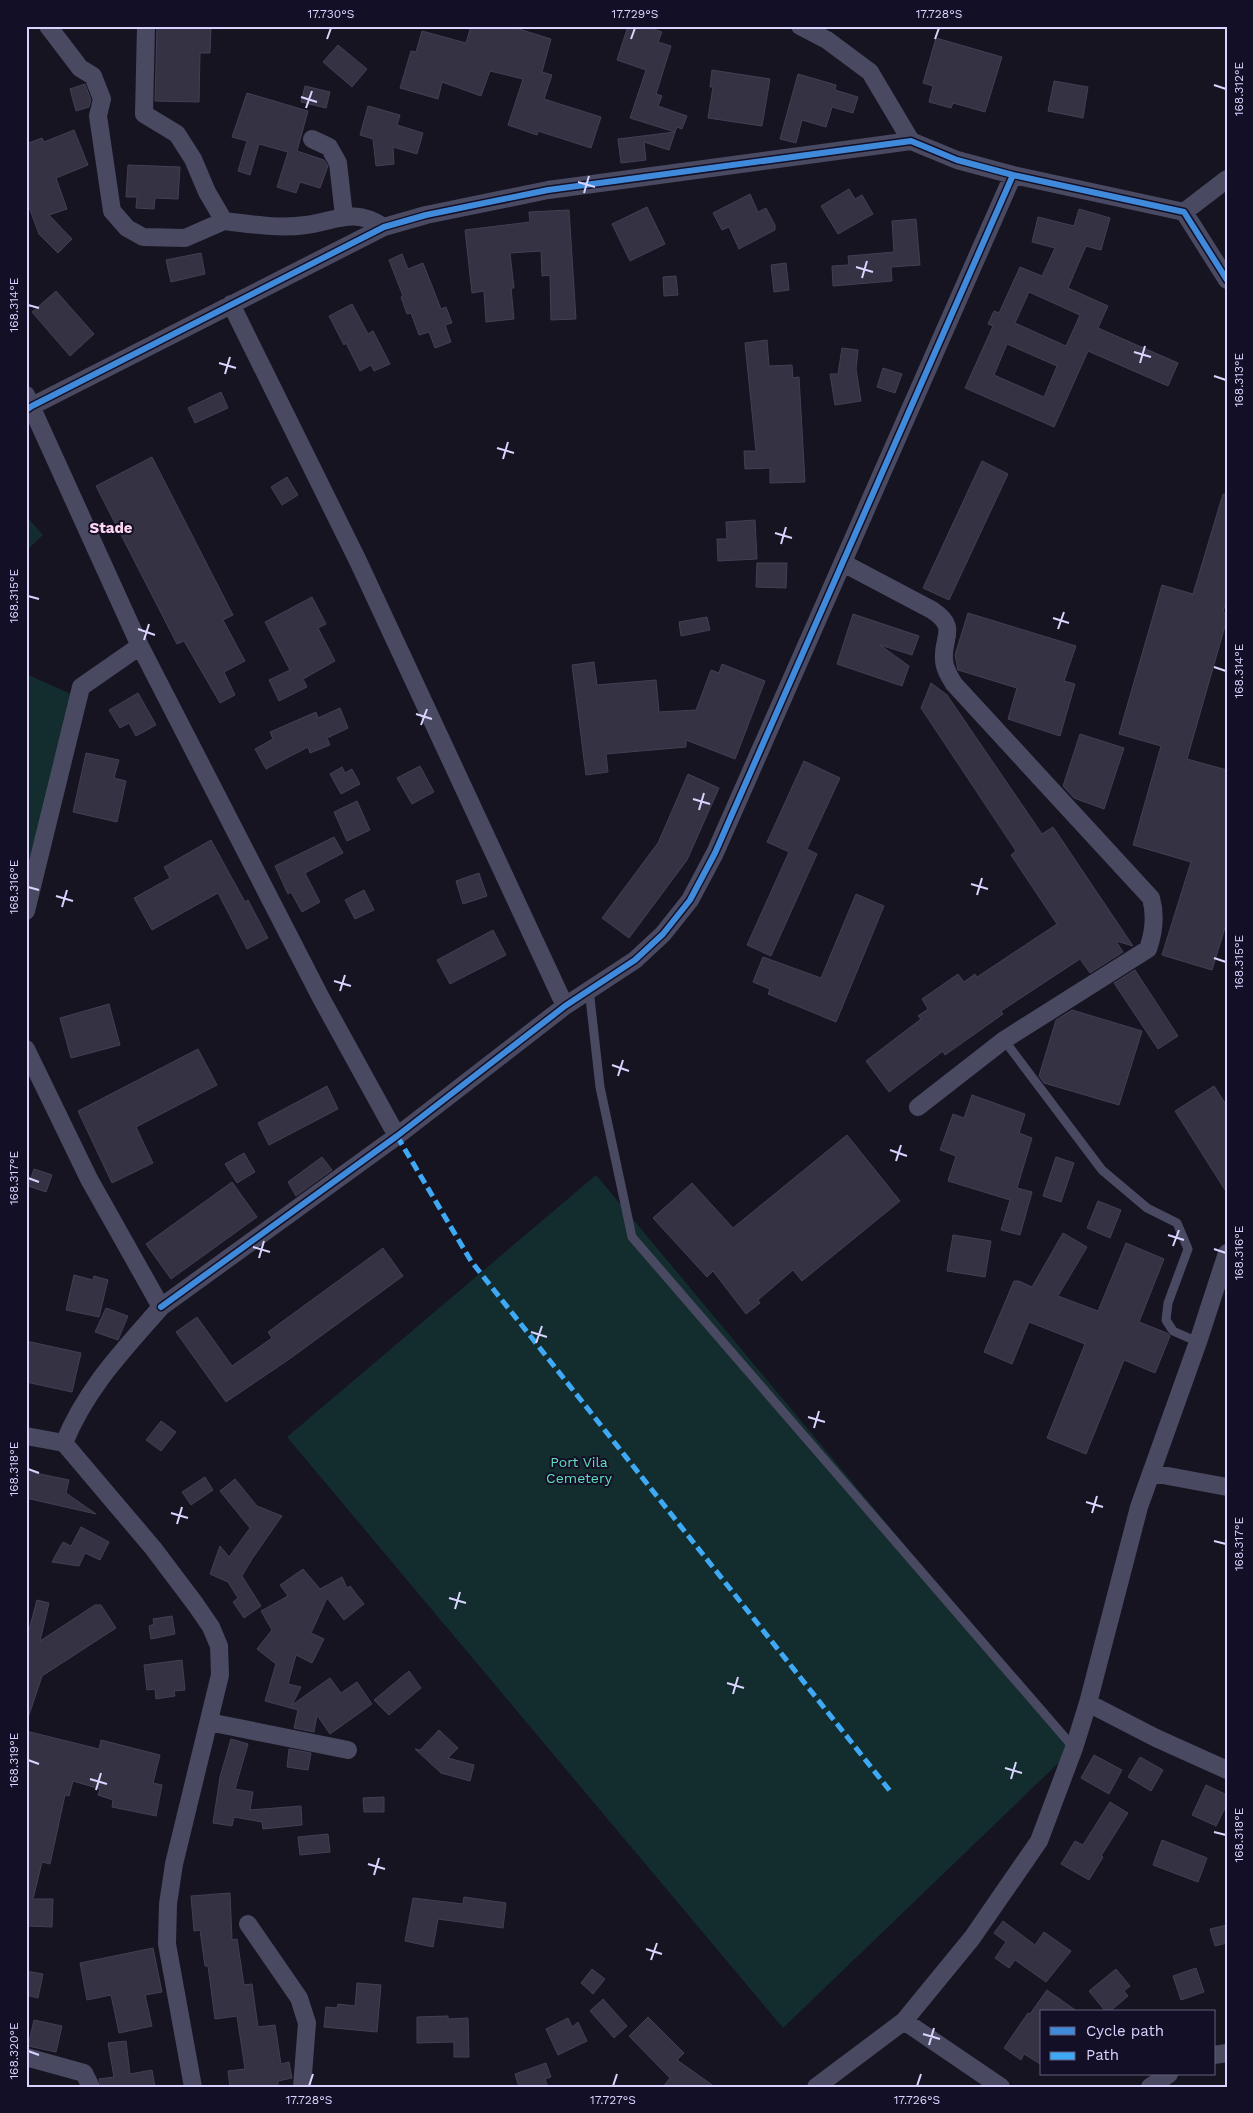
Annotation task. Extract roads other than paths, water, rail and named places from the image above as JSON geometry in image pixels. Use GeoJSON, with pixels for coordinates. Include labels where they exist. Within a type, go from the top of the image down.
{"type":"FeatureCollection","features":[{"type":"Feature","properties":{"kind":"street"},"geometry":{"type":"LineString","coordinates":[[48,26],[80,68],[93,76],[102,99],[98,116],[112,211],[127,228],[143,237],[185,238],[224,221],[264,225],[306,225],[344,216],[371,218],[384,227]]}},
{"type":"Feature","properties":{"kind":"street"},"geometry":{"type":"LineString","coordinates":[[146,26],[144,114],[177,134],[193,159],[207,192],[224,221]]}},
{"type":"Feature","properties":{"kind":"street"},"geometry":{"type":"LineString","coordinates":[[800,26],[828,40],[870,72],[911,141]]}},
{"type":"Feature","properties":{"kind":"street"},"geometry":{"type":"LineString","coordinates":[[312,140],[329,147],[338,163],[344,216]]}},
{"type":"Feature","properties":{"kind":"street"},"geometry":{"type":"LineString","coordinates":[[397,1136],[322,998],[140,646],[28,404],[384,227],[426,215],[548,190],[911,141],[957,160],[1013,175],[1184,212],[1227,280]]}},
{"type":"Feature","properties":{"kind":"street"},"geometry":{"type":"LineString","coordinates":[[64,1443],[74,1418],[99,1378],[161,1307],[397,1136],[565,1006],[635,960],[663,934],[690,900],[715,853],[1013,175]]}},
{"type":"Feature","properties":{"kind":"street"},"geometry":{"type":"LineString","coordinates":[[1184,212],[1227,179]]}},
{"type":"Feature","properties":{"kind":"street"},"geometry":{"type":"LineString","coordinates":[[231,304],[358,561],[565,1006]]}},
{"type":"Feature","properties":{"kind":"street"},"geometry":{"type":"LineString","coordinates":[[843,563],[932,610],[941,618],[948,635],[944,650],[945,666],[954,684],[1151,898],[1154,924],[1148,949],[1004,1040],[918,1106]]}},
{"type":"Feature","properties":{"kind":"street"},"geometry":{"type":"LineString","coordinates":[[26,911],[81,688],[140,646]]}},
{"type":"Feature","properties":{"kind":"street"},"geometry":{"type":"LineString","coordinates":[[27,1060],[161,1307]]}},
{"type":"Feature","properties":{"kind":"street"},"geometry":{"type":"LineString","coordinates":[[819,2086],[904,2020],[972,1938],[1038,1841],[1074,1748],[1088,1703],[1139,1507],[1198,1342],[1227,1254]]}},
{"type":"Feature","properties":{"kind":"street"},"geometry":{"type":"LineString","coordinates":[[26,1436],[64,1443],[153,1548],[211,1627],[219,1646],[220,1676],[174,1864],[170,1883],[167,1924],[167,1944],[193,2087]]}},
{"type":"Feature","properties":{"kind":"street"},"geometry":{"type":"LineString","coordinates":[[1152,1473],[1227,1487]]}},
{"type":"Feature","properties":{"kind":"street"},"geometry":{"type":"LineString","coordinates":[[1088,1703],[1156,1738],[1227,1770]]}},
{"type":"Feature","properties":{"kind":"street"},"geometry":{"type":"LineString","coordinates":[[209,1722],[348,1750]]}},
{"type":"Feature","properties":{"kind":"street"},"geometry":{"type":"LineString","coordinates":[[248,1924],[299,1998],[307,2023],[302,2087]]}},
{"type":"Feature","properties":{"kind":"street"},"geometry":{"type":"LineString","coordinates":[[904,2020],[1001,2087]]}},
{"type":"Feature","properties":{"kind":"street"},"geometry":{"type":"LineString","coordinates":[[26,2057],[84,2073],[91,2087]]}},
{"type":"Feature","properties":{"kind":"street"},"geometry":{"type":"LineString","coordinates":[[1150,2087],[1167,2076]]}},
{"type":"Feature","properties":{"kind":"lane"},"geometry":{"type":"LineString","coordinates":[[589,989],[600,1087],[632,1237],[1074,1748]]}},
{"type":"Feature","properties":{"kind":"lane"},"geometry":{"type":"LineString","coordinates":[[1004,1040],[1102,1170],[1147,1208],[1177,1223],[1188,1249],[1168,1303],[1166,1320],[1173,1331],[1198,1342]]}},
{"type":"Feature","properties":{"kind":"district","name":"Stade"},"geometry":{"type":"Point","coordinates":[111,528]}},
{"type":"Feature","properties":{"kind":"park label","name":"Port Vila Cemetery"},"geometry":{"type":"Point","coordinates":[579,1470]}}]}
